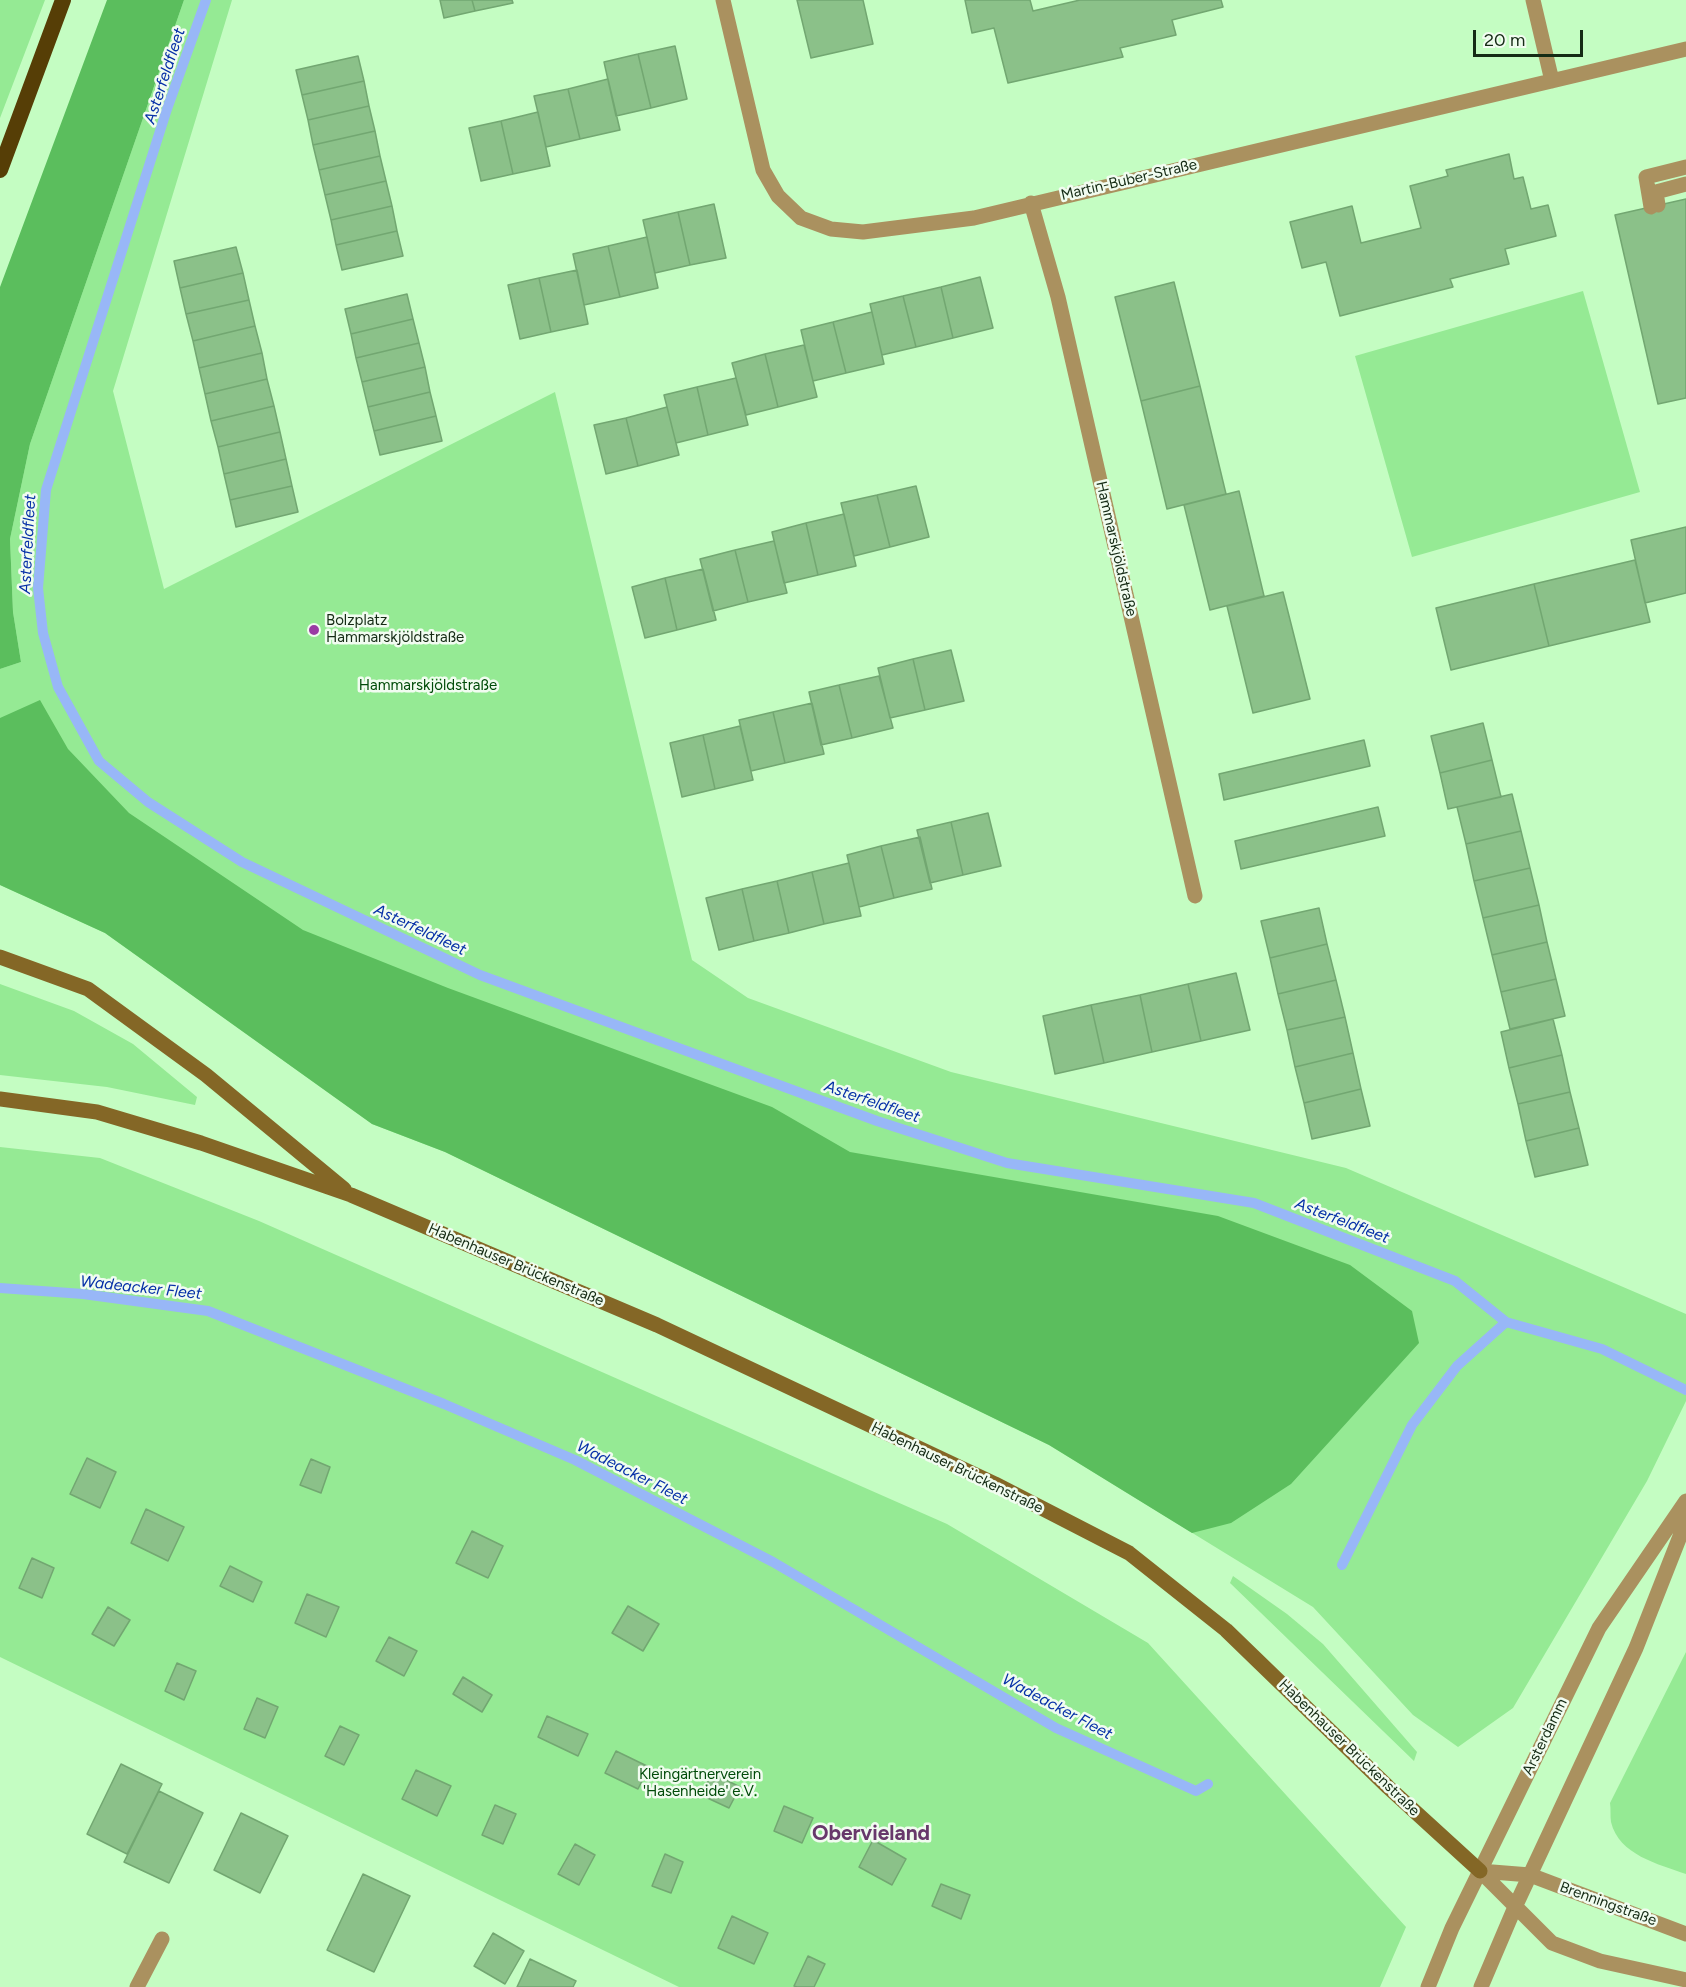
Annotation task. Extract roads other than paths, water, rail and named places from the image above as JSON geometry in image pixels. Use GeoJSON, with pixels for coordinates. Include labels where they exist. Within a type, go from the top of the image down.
{"type":"FeatureCollection","features":[{"type":"Feature","properties":{"kind":"highway"},"geometry":{"type":"LineString","coordinates":[[0,170],[63,0]]}},
{"type":"Feature","properties":{"kind":"main road","name":"Habenhauser Brückenstraße"},"geometry":{"type":"LineString","coordinates":[[0,957],[88,989],[206,1076],[351,1195]]}},
{"type":"Feature","properties":{"kind":"main road","name":"Habenhauser Brückenstraße"},"geometry":{"type":"LineString","coordinates":[[0,1099],[97,1112],[201,1143],[351,1195],[657,1325],[995,1484],[1128,1553],[1226,1630],[1388,1787],[1480,1871]]}},
{"type":"Feature","properties":{"kind":"street","name":"Martin-Buber-Straße"},"geometry":{"type":"LineString","coordinates":[[723,0],[763,170],[778,196],[801,218],[831,229],[863,232],[974,218],[1686,50]]}},
{"type":"Feature","properties":{"kind":"street"},"geometry":{"type":"LineString","coordinates":[[1533,0],[1552,81]]}},
{"type":"Feature","properties":{"kind":"street"},"geometry":{"type":"LineString","coordinates":[[1686,167],[1646,177],[1655,206],[1656,192],[1686,184]]}},
{"type":"Feature","properties":{"kind":"street","name":"Hammarskjöldstraße"},"geometry":{"type":"LineString","coordinates":[[1031,203],[1058,297],[1195,896]]}},
{"type":"Feature","properties":{"kind":"street","name":"Arsterdamm"},"geometry":{"type":"LineString","coordinates":[[1428,1987],[1452,1928],[1599,1628],[1686,1501]]}},
{"type":"Feature","properties":{"kind":"street"},"geometry":{"type":"LineString","coordinates":[[1481,1987],[1515,1907],[1636,1648],[1686,1521]]}},
{"type":"Feature","properties":{"kind":"street"},"geometry":{"type":"LineString","coordinates":[[1480,1871],[1530,1875]]}},
{"type":"Feature","properties":{"kind":"street","name":"Habenhauser Brückenstraße"},"geometry":{"type":"LineString","coordinates":[[1480,1871],[1515,1907]]}},
{"type":"Feature","properties":{"kind":"street","name":"Brenningstraße"},"geometry":{"type":"LineString","coordinates":[[1530,1875],[1686,1934]]}},
{"type":"Feature","properties":{"kind":"street"},"geometry":{"type":"LineString","coordinates":[[1515,1907],[1552,1943],[1600,1961],[1686,1980]]}},
{"type":"Feature","properties":{"kind":"street"},"geometry":{"type":"LineString","coordinates":[[137,1987],[162,1939]]}},
{"type":"Feature","properties":{"kind":"waterway","name":"Asterfeldfleet"},"geometry":{"type":"LineString","coordinates":[[206,0],[167,109],[46,490],[38,588],[43,633],[58,687],[99,761],[148,802],[242,862],[480,975],[877,1121],[1007,1163],[1254,1203],[1455,1281],[1506,1322],[1602,1349],[1686,1390]]}},
{"type":"Feature","properties":{"kind":"waterway","name":"Wadeacker Fleet"},"geometry":{"type":"LineString","coordinates":[[0,1288],[83,1294],[208,1311],[444,1404],[575,1460],[773,1562],[1056,1728],[1196,1791],[1208,1784]]}},
{"type":"Feature","properties":{"kind":"waterway","name":"Wadeacker Fleet"},"geometry":{"type":"LineString","coordinates":[[1342,1565],[1412,1425],[1457,1366],[1506,1322]]}},
{"type":"Feature","properties":{"kind":"place","name":"Bolzplatz Hammarskjöldstraße"},"geometry":{"type":"Point","coordinates":[314,630]}},
{"type":"Feature","properties":{"kind":"district","name":"Obervieland"},"geometry":{"type":"Point","coordinates":[871,1834]}},
{"type":"Feature","properties":{"kind":"park label","name":"Kleingärtnerverein 'Hasenheide' e.V."},"geometry":{"type":"Point","coordinates":[700,1784]}}]}
